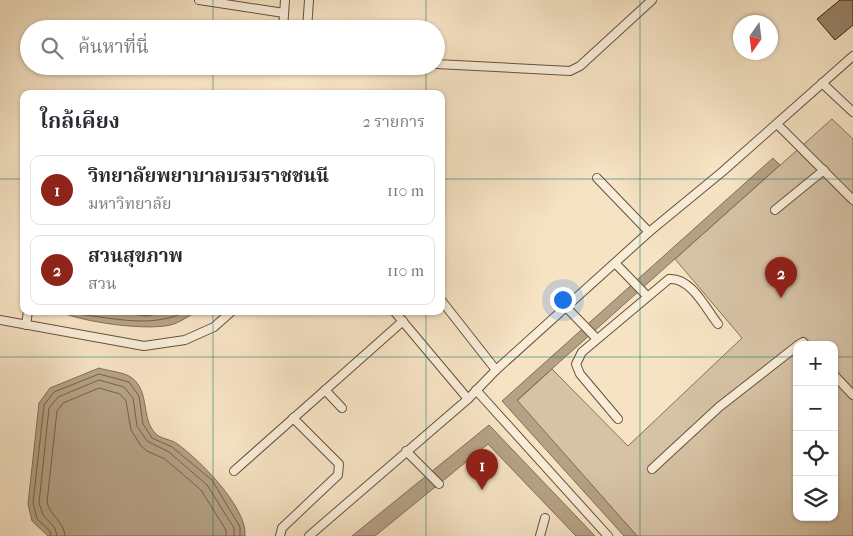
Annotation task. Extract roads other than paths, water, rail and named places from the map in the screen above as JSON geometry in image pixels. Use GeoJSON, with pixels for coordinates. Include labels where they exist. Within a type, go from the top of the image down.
{"type":"FeatureCollection","features":[{"type":"Feature","properties":{"kind":"lane"},"geometry":{"type":"LineString","coordinates":[[200,0],[284,13]]}},
{"type":"Feature","properties":{"kind":"lane"},"geometry":{"type":"LineString","coordinates":[[284,20],[285,0]]}},
{"type":"Feature","properties":{"kind":"lane"},"geometry":{"type":"LineString","coordinates":[[307,20],[308,0]]}},
{"type":"Feature","properties":{"kind":"lane"},"geometry":{"type":"LineString","coordinates":[[445,64],[570,71],[580,66],[652,0]]}},
{"type":"Feature","properties":{"kind":"lane"},"geometry":{"type":"LineString","coordinates":[[309,536],[409,454],[496,370],[649,232],[777,124],[853,56]]}},
{"type":"Feature","properties":{"kind":"lane"},"geometry":{"type":"LineString","coordinates":[[822,84],[853,112]]}},
{"type":"Feature","properties":{"kind":"lane"},"geometry":{"type":"LineString","coordinates":[[777,124],[853,200]]}},
{"type":"Feature","properties":{"kind":"lane"},"geometry":{"type":"LineString","coordinates":[[775,210],[824,170]]}},
{"type":"Feature","properties":{"kind":"lane"},"geometry":{"type":"LineString","coordinates":[[597,178],[649,232]]}},
{"type":"Feature","properties":{"kind":"lane"},"geometry":{"type":"LineString","coordinates":[[615,263],[645,294]]}},
{"type":"Feature","properties":{"kind":"lane"},"geometry":{"type":"LineString","coordinates":[[618,419],[577,368],[577,358],[596,338],[645,294],[669,279],[683,281],[718,324]]}},
{"type":"Feature","properties":{"kind":"lane"},"geometry":{"type":"LineString","coordinates":[[445,305],[496,370]]}},
{"type":"Feature","properties":{"kind":"lane"},"geometry":{"type":"LineString","coordinates":[[566,307],[596,338]]}},
{"type":"Feature","properties":{"kind":"lane"},"geometry":{"type":"LineString","coordinates":[[26,325],[27,315]]}},
{"type":"Feature","properties":{"kind":"lane"},"geometry":{"type":"LineString","coordinates":[[0,320],[144,346],[185,340],[214,327],[228,315]]}},
{"type":"Feature","properties":{"kind":"lane"},"geometry":{"type":"LineString","coordinates":[[398,315],[468,399]]}},
{"type":"Feature","properties":{"kind":"lane"},"geometry":{"type":"LineString","coordinates":[[234,471],[402,320]]}},
{"type":"Feature","properties":{"kind":"lane"},"geometry":{"type":"LineString","coordinates":[[652,469],[719,407],[793,348]]}},
{"type":"Feature","properties":{"kind":"lane"},"geometry":{"type":"LineString","coordinates":[[838,379],[853,395]]}},
{"type":"Feature","properties":{"kind":"lane"},"geometry":{"type":"LineString","coordinates":[[325,390],[342,408]]}},
{"type":"Feature","properties":{"kind":"lane"},"geometry":{"type":"LineString","coordinates":[[476,390],[608,536]]}},
{"type":"Feature","properties":{"kind":"lane"},"geometry":{"type":"LineString","coordinates":[[280,536],[282,528],[338,476],[340,471],[339,464],[293,418]]}},
{"type":"Feature","properties":{"kind":"lane"},"geometry":{"type":"LineString","coordinates":[[409,454],[439,484]]}},
{"type":"Feature","properties":{"kind":"lane"},"geometry":{"type":"LineString","coordinates":[[540,536],[546,518]]}},
{"type":"Feature","properties":{"kind":"water"},"geometry":{"type":"Polygon","coordinates":[[[773,158],[780,165],[517,400],[637,536],[624,536],[502,401],[773,158]]]}},
{"type":"Feature","properties":{"kind":"water"},"geometry":{"type":"Polygon","coordinates":[[[69,315],[191,315],[174,324],[149,327],[116,325],[69,315]]]}},
{"type":"Feature","properties":{"kind":"water"},"geometry":{"type":"Polygon","coordinates":[[[99,368],[125,374],[138,384],[148,420],[155,433],[176,443],[185,450],[220,485],[239,512],[244,525],[245,536],[48,536],[32,521],[28,504],[39,403],[50,388],[99,368]]]}},
{"type":"Feature","properties":{"kind":"water"},"geometry":{"type":"Polygon","coordinates":[[[489,425],[595,536],[576,536],[488,444],[375,536],[352,536],[489,425]]]}},
{"type":"Feature","properties":{"kind":"place","name":"สวนสุขภาพ"},"geometry":{"type":"Point","coordinates":[781,298]}},
{"type":"Feature","properties":{"kind":"place","name":"วิทยาลัยพยาบาลบรมราชชนนี"},"geometry":{"type":"Point","coordinates":[482,490]}}]}
